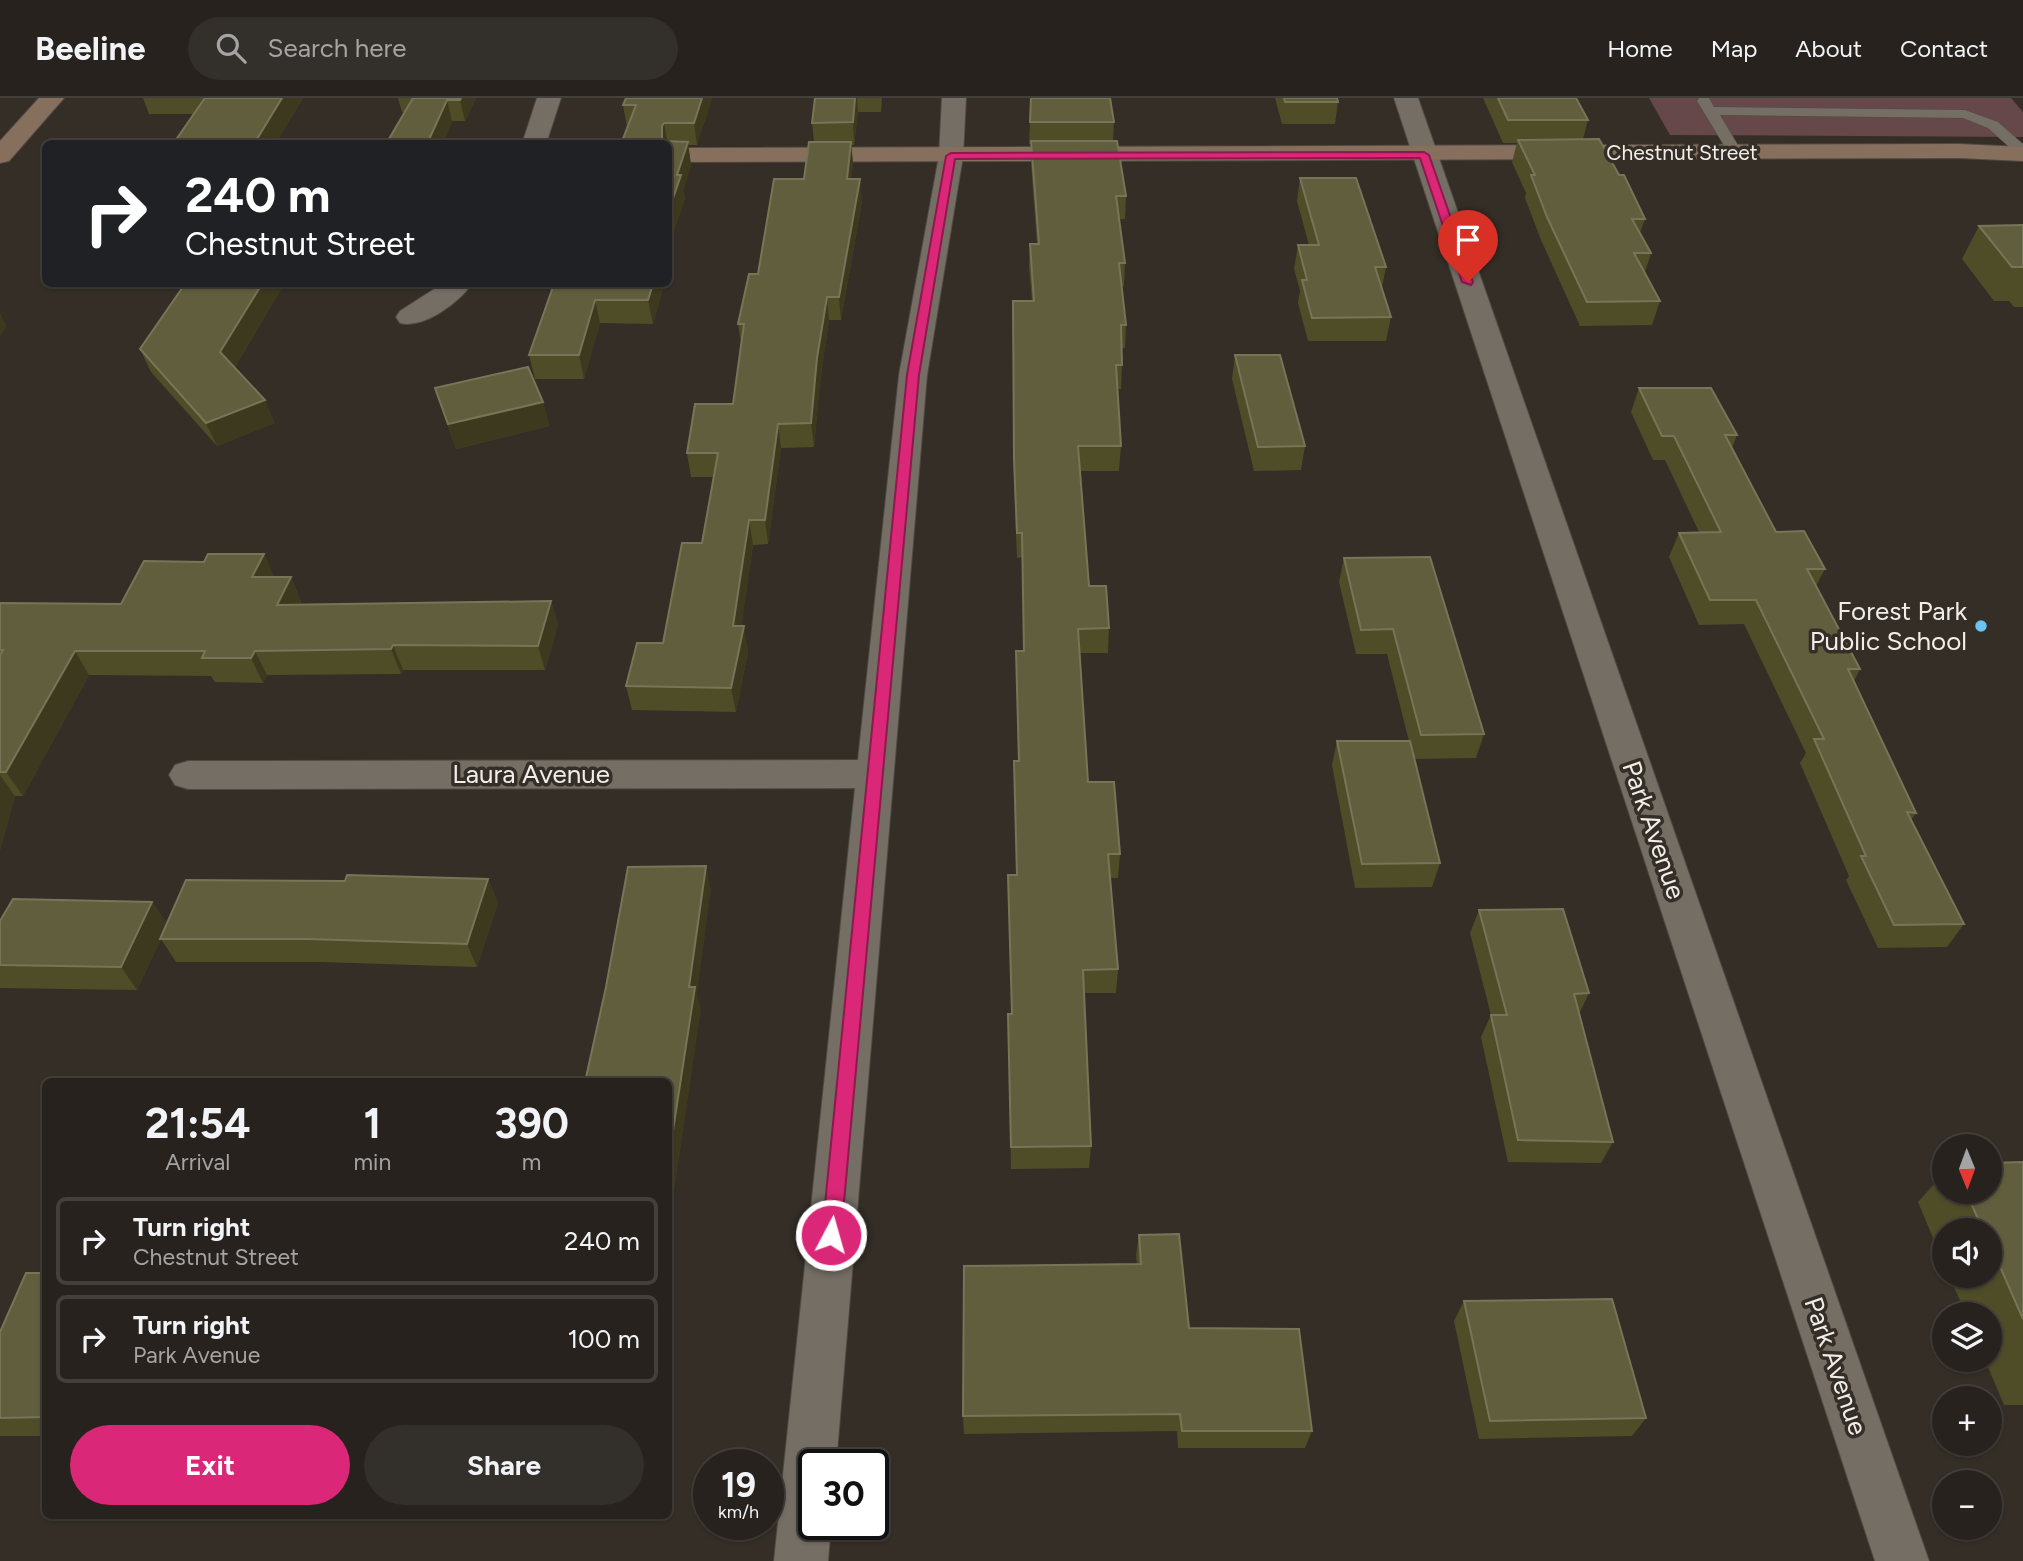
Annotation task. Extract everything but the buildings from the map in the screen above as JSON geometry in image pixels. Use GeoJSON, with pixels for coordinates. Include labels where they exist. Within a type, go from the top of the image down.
{"type":"FeatureCollection","features":[{"type":"Feature","properties":{"kind":"street"},"geometry":{"type":"LineString","coordinates":[[3,149],[52,98]]}},
{"type":"Feature","properties":{"kind":"street"},"geometry":{"type":"LineString","coordinates":[[535,140],[549,98]]}},
{"type":"Feature","properties":{"kind":"street"},"geometry":{"type":"LineString","coordinates":[[800,1561],[915,356],[951,156],[954,98]]}},
{"type":"Feature","properties":{"kind":"street","name":"Park Avenue"},"geometry":{"type":"LineString","coordinates":[[1406,98],[1902,1561]]}},
{"type":"Feature","properties":{"kind":"street"},"geometry":{"type":"LineString","coordinates":[[3,149],[42,146]]}},
{"type":"Feature","properties":{"kind":"street","name":"Chestnut Street"},"geometry":{"type":"LineString","coordinates":[[672,155],[2023,153]]}},
{"type":"Feature","properties":{"kind":"street"},"geometry":{"type":"LineString","coordinates":[[410,317],[454,287]]}},
{"type":"Feature","properties":{"kind":"street","name":"Laura Avenue"},"geometry":{"type":"LineString","coordinates":[[188,775],[875,774]]}},
{"type":"Feature","properties":{"kind":"lane"},"geometry":{"type":"LineString","coordinates":[[1706,104],[1735,152]]}},
{"type":"Feature","properties":{"kind":"lane"},"geometry":{"type":"LineString","coordinates":[[1706,104],[1965,114],[1993,125],[2023,153]]}},
{"type":"Feature","properties":{"kind":"shaded area"},"geometry":{"type":"Polygon","coordinates":[[[1649,98],[2011,98],[2023,112],[2023,137],[1670,135],[1649,98]]]}},
{"type":"Feature","properties":{"kind":"place","name":"Forest Park Public School"},"geometry":{"type":"Point","coordinates":[1981,626]}},
{"type":"Feature","properties":{"kind":"route"},"geometry":{"type":"LineString","coordinates":[[831,1235],[913,375],[951,156],[1424,155],[1468,282]]}}]}
